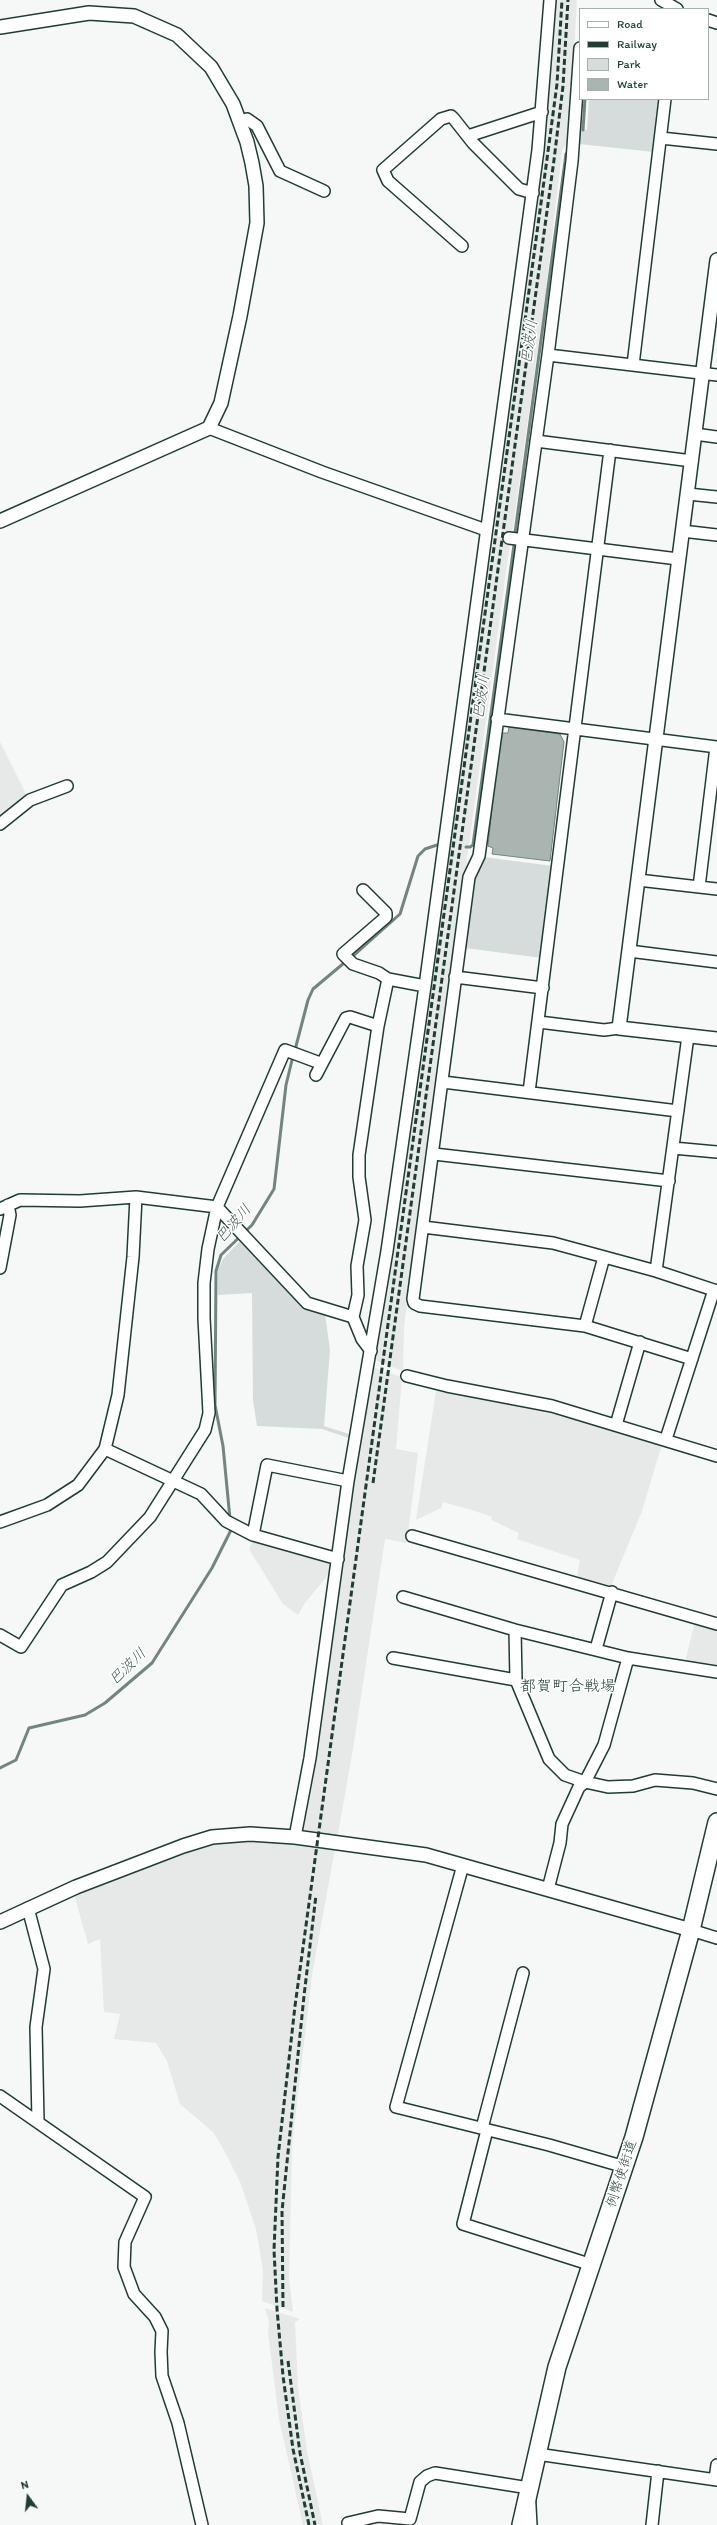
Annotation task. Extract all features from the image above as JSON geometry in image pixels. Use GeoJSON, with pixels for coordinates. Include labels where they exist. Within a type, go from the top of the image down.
{"type":"FeatureCollection","features":[{"type":"Feature","properties":{"kind":"main road","name":"例幣使街道"},"geometry":{"type":"LineString","coordinates":[[521,2525],[557,2367],[625,2167],[692,1930],[717,1822]]}},
{"type":"Feature","properties":{"kind":"street"},"geometry":{"type":"LineString","coordinates":[[294,1837],[310,1758],[348,1481],[371,1351],[425,986],[533,192],[542,112],[550,0]]}},
{"type":"Feature","properties":{"kind":"street"},"geometry":{"type":"LineString","coordinates":[[0,27],[89,13],[134,16],[177,35],[211,67],[225,90],[240,121],[247,142],[256,186],[257,223],[240,316],[221,403],[209,428],[0,521]]}},
{"type":"Feature","properties":{"kind":"street"},"geometry":{"type":"LineString","coordinates":[[579,62],[572,161],[548,355],[479,856],[469,877],[455,977],[434,1154],[413,1294],[416,1305],[585,1326],[692,1359]]}},
{"type":"Feature","properties":{"kind":"street"},"geometry":{"type":"LineString","coordinates":[[633,365],[665,100]]}},
{"type":"Feature","properties":{"kind":"street"},"geometry":{"type":"LineString","coordinates":[[468,136],[542,112]]}},
{"type":"Feature","properties":{"kind":"street"},"geometry":{"type":"LineString","coordinates":[[462,246],[388,181],[383,170],[446,116],[454,119],[468,136],[519,189],[533,192]]}},
{"type":"Feature","properties":{"kind":"street"},"geometry":{"type":"LineString","coordinates":[[240,121],[247,119],[257,126],[280,171],[324,191]]}},
{"type":"Feature","properties":{"kind":"street"},"geometry":{"type":"LineString","coordinates":[[661,138],[717,144]]}},
{"type":"Feature","properties":{"kind":"street"},"geometry":{"type":"LineString","coordinates":[[619,1028],[717,260]]}},
{"type":"Feature","properties":{"kind":"street"},"geometry":{"type":"LineString","coordinates":[[548,355],[717,375]]}},
{"type":"Feature","properties":{"kind":"street"},"geometry":{"type":"LineString","coordinates":[[209,428],[322,472],[486,530]]}},
{"type":"Feature","properties":{"kind":"street"},"geometry":{"type":"LineString","coordinates":[[695,434],[717,437]]}},
{"type":"Feature","properties":{"kind":"street"},"geometry":{"type":"LineString","coordinates":[[536,441],[692,460]]}},
{"type":"Feature","properties":{"kind":"street"},"geometry":{"type":"LineString","coordinates":[[529,1092],[610,450]]}},
{"type":"Feature","properties":{"kind":"street"},"geometry":{"type":"LineString","coordinates":[[688,494],[717,497]]}},
{"type":"Feature","properties":{"kind":"street"},"geometry":{"type":"LineString","coordinates":[[682,531],[717,535]]}},
{"type":"Feature","properties":{"kind":"street"},"geometry":{"type":"LineString","coordinates":[[509,538],[597,551],[678,559]]}},
{"type":"Feature","properties":{"kind":"street"},"geometry":{"type":"LineString","coordinates":[[498,719],[716,747],[699,887]]}},
{"type":"Feature","properties":{"kind":"street"},"geometry":{"type":"LineString","coordinates":[[0,824],[30,800],[67,786]]}},
{"type":"Feature","properties":{"kind":"street"},"geometry":{"type":"LineString","coordinates":[[638,880],[717,889]]}},
{"type":"Feature","properties":{"kind":"street"},"geometry":{"type":"LineString","coordinates":[[363,890],[386,913],[386,917],[344,954],[353,964],[388,979],[425,986]]}},
{"type":"Feature","properties":{"kind":"street"},"geometry":{"type":"LineString","coordinates":[[629,951],[717,962]]}},
{"type":"Feature","properties":{"kind":"street"},"geometry":{"type":"LineString","coordinates":[[455,977],[543,988]]}},
{"type":"Feature","properties":{"kind":"street"},"geometry":{"type":"LineString","coordinates":[[371,1351],[362,1339],[353,1317],[358,1295],[357,1266],[366,1220],[359,1177],[359,1156],[378,1026],[388,979]]}},
{"type":"Feature","properties":{"kind":"street"},"geometry":{"type":"LineString","coordinates":[[316,1075],[320,1063],[346,1018],[350,1017],[378,1026]]}},
{"type":"Feature","properties":{"kind":"street"},"geometry":{"type":"LineString","coordinates":[[539,1022],[604,1030],[619,1028],[717,1039]]}},
{"type":"Feature","properties":{"kind":"street"},"geometry":{"type":"LineString","coordinates":[[656,1271],[688,1036]]}},
{"type":"Feature","properties":{"kind":"street"},"geometry":{"type":"LineString","coordinates":[[0,1635],[21,1647],[59,1588],[107,1562],[150,1517],[205,1430],[209,1413],[204,1318],[204,1283],[208,1249],[217,1207],[285,1050],[320,1063]]}},
{"type":"Feature","properties":{"kind":"street"},"geometry":{"type":"LineString","coordinates":[[443,1082],[678,1112]]}},
{"type":"Feature","properties":{"kind":"street"},"geometry":{"type":"LineString","coordinates":[[673,1148],[717,1152]]}},
{"type":"Feature","properties":{"kind":"street"},"geometry":{"type":"LineString","coordinates":[[434,1154],[669,1181]]}},
{"type":"Feature","properties":{"kind":"street"},"geometry":{"type":"LineString","coordinates":[[0,1268],[10,1215],[4,1207],[20,1200],[80,1201],[136,1197],[217,1207],[308,1303],[353,1317]]}},
{"type":"Feature","properties":{"kind":"street"},"geometry":{"type":"LineString","coordinates":[[0,1522],[47,1505],[78,1485],[105,1449],[118,1395],[133,1257],[136,1197]]}},
{"type":"Feature","properties":{"kind":"street"},"geometry":{"type":"LineString","coordinates":[[423,1227],[553,1243],[656,1271],[716,1291],[666,1439]]}},
{"type":"Feature","properties":{"kind":"street"},"geometry":{"type":"LineString","coordinates":[[585,1326],[604,1257]]}},
{"type":"Feature","properties":{"kind":"street"},"geometry":{"type":"LineString","coordinates":[[616,1425],[640,1342]]}},
{"type":"Feature","properties":{"kind":"street"},"geometry":{"type":"LineString","coordinates":[[407,1376],[447,1386],[552,1406],[666,1439],[717,1456]]}},
{"type":"Feature","properties":{"kind":"street"},"geometry":{"type":"LineString","coordinates":[[105,1449],[200,1494],[226,1521],[253,1535],[338,1559]]}},
{"type":"Feature","properties":{"kind":"street"},"geometry":{"type":"LineString","coordinates":[[253,1535],[267,1465],[348,1481]]}},
{"type":"Feature","properties":{"kind":"street"},"geometry":{"type":"LineString","coordinates":[[412,1536],[612,1592],[717,1624]]}},
{"type":"Feature","properties":{"kind":"street"},"geometry":{"type":"LineString","coordinates":[[596,1649],[612,1592]]}},
{"type":"Feature","properties":{"kind":"street"},"geometry":{"type":"LineString","coordinates":[[403,1597],[515,1630],[628,1658],[717,1672]]}},
{"type":"Feature","properties":{"kind":"street"},"geometry":{"type":"LineString","coordinates":[[515,1630],[516,1680],[549,1759],[565,1775],[585,1782],[608,1787],[633,1786],[656,1780],[693,1783],[717,1789]]}},
{"type":"Feature","properties":{"kind":"street"},"geometry":{"type":"LineString","coordinates":[[394,1658],[516,1680]]}},
{"type":"Feature","properties":{"kind":"street"},"geometry":{"type":"LineString","coordinates":[[548,1889],[560,1843],[562,1824],[578,1787],[585,1782],[604,1745],[628,1658]]}},
{"type":"Feature","properties":{"kind":"street"},"geometry":{"type":"LineString","coordinates":[[0,1922],[28,1908],[124,1868],[198,1840],[237,1834],[294,1837],[396,1850],[463,1865],[717,1938]]}},
{"type":"Feature","properties":{"kind":"street"},"geometry":{"type":"LineString","coordinates":[[463,1865],[396,2107],[625,2167]]}},
{"type":"Feature","properties":{"kind":"street"},"geometry":{"type":"LineString","coordinates":[[28,1908],[44,1969],[36,2027],[38,2121]]}},
{"type":"Feature","properties":{"kind":"street"},"geometry":{"type":"LineString","coordinates":[[523,1972],[484,2129],[463,2224],[592,2265]]}},
{"type":"Feature","properties":{"kind":"street"},"geometry":{"type":"LineString","coordinates":[[0,2096],[38,2121],[145,2197],[125,2242],[124,2267],[134,2294],[154,2317],[162,2331],[160,2352],[162,2376],[178,2423],[202,2525]]}},
{"type":"Feature","properties":{"kind":"street"},"geometry":{"type":"LineString","coordinates":[[537,2454],[716,2480],[717,2465]]}},
{"type":"Feature","properties":{"kind":"street"},"geometry":{"type":"LineString","coordinates":[[652,2525],[658,2471]]}},
{"type":"Feature","properties":{"kind":"street"},"geometry":{"type":"LineString","coordinates":[[349,2525],[348,2523],[378,2516],[410,2519],[420,2482],[427,2476],[435,2473],[529,2488],[530,2525]]}},
{"type":"Feature","properties":{"kind":"shaded area"},"geometry":{"type":"Polygon","coordinates":[[[554,0],[577,0],[569,141],[562,150],[545,297],[512,534],[491,526],[545,128],[550,85],[554,0]]]}},
{"type":"Feature","properties":{"kind":"shaded area"},"geometry":{"type":"Polygon","coordinates":[[[491,534],[506,539],[510,543],[412,1264],[404,1328],[403,1371],[379,1362],[374,1357],[470,694],[491,534]]]}},
{"type":"Feature","properties":{"kind":"shaded area"},"geometry":{"type":"Polygon","coordinates":[[[0,742],[26,794],[0,818],[0,742]]]}},
{"type":"Feature","properties":{"kind":"shaded area"},"geometry":{"type":"Polygon","coordinates":[[[371,1367],[402,1377],[396,1449],[418,1453],[407,1543],[385,1539],[353,1749],[337,1839],[308,1833],[302,1828],[313,1772],[344,1543],[371,1367]]]}},
{"type":"Feature","properties":{"kind":"shaded area"},"geometry":{"type":"Polygon","coordinates":[[[439,1388],[547,1412],[662,1444],[642,1511],[611,1586],[577,1577],[580,1560],[517,1539],[519,1533],[491,1520],[492,1517],[475,1511],[443,1502],[441,1508],[416,1520],[436,1391],[439,1388]]]}},
{"type":"Feature","properties":{"kind":"shaded area"},"geometry":{"type":"Polygon","coordinates":[[[254,1538],[333,1564],[332,1570],[305,1603],[298,1615],[283,1604],[249,1549],[254,1538]]]}},
{"type":"Feature","properties":{"kind":"shaded area"},"geometry":{"type":"Polygon","coordinates":[[[695,1622],[717,1629],[717,1667],[685,1662],[695,1622]]]}},
{"type":"Feature","properties":{"kind":"shaded area"},"geometry":{"type":"Polygon","coordinates":[[[259,1840],[335,1849],[312,1975],[292,2145],[289,2279],[293,2312],[262,2301],[263,2270],[256,2229],[241,2184],[213,2132],[180,2104],[167,2061],[156,2043],[114,2039],[120,2014],[104,2012],[100,1939],[88,1944],[74,1894],[210,1845],[259,1840]]]}},
{"type":"Feature","properties":{"kind":"shaded area"},"geometry":{"type":"Polygon","coordinates":[[[265,2308],[300,2319],[295,2322],[298,2387],[307,2451],[323,2525],[303,2525],[279,2419],[268,2332],[269,2321],[265,2308]]]}},
{"type":"Feature","properties":{"kind":"green space"},"geometry":{"type":"Polygon","coordinates":[[[589,100],[659,100],[654,152],[579,144],[580,129],[587,130],[589,100]]]}},
{"type":"Feature","properties":{"kind":"green space"},"geometry":{"type":"Polygon","coordinates":[[[483,857],[553,866],[542,958],[465,948],[473,880],[483,857]]]}},
{"type":"Feature","properties":{"kind":"green space"},"geometry":{"type":"Polygon","coordinates":[[[242,1239],[310,1310],[325,1314],[330,1350],[324,1426],[349,1434],[349,1438],[322,1429],[257,1426],[253,1400],[252,1293],[218,1295],[218,1270],[223,1259],[242,1239]]]}},
{"type":"Feature","properties":{"kind":"water"},"geometry":{"type":"Polygon","coordinates":[[[509,727],[560,734],[564,742],[550,861],[492,854],[493,848],[488,846],[500,733],[508,733],[509,727]]]}},
{"type":"Feature","properties":{"kind":"waterway","name":"巴波川"},"geometry":{"type":"LineString","coordinates":[[583,130],[585,100]]}},
{"type":"Feature","properties":{"kind":"waterway","name":"巴波川"},"geometry":{"type":"LineString","coordinates":[[515,533],[566,154]]}},
{"type":"Feature","properties":{"kind":"waterway","name":"巴波川"},"geometry":{"type":"LineString","coordinates":[[466,847],[473,845],[514,545]]}},
{"type":"Feature","properties":{"kind":"waterway","name":"巴波川"},"geometry":{"type":"LineString","coordinates":[[352,957],[400,914],[418,856],[425,849],[437,845]]}},
{"type":"Feature","properties":{"kind":"waterway","name":"巴波川"},"geometry":{"type":"LineString","coordinates":[[295,1050],[308,1000],[313,989],[344,963]]}},
{"type":"Feature","properties":{"kind":"waterway","name":"巴波川"},"geometry":{"type":"LineString","coordinates":[[230,1519],[223,1446],[215,1405],[216,1271],[221,1255],[252,1225],[274,1189],[286,1085],[293,1056]]}},
{"type":"Feature","properties":{"kind":"waterway","name":"巴波川"},"geometry":{"type":"LineString","coordinates":[[0,1768],[16,1760],[29,1728],[85,1715],[105,1703],[152,1663],[212,1568],[231,1530]]}},
{"type":"Feature","properties":{"kind":"railway"},"geometry":{"type":"LineString","coordinates":[[309,2525],[293,2449],[283,2376],[277,2309],[274,2250],[278,2157],[295,2006],[557,84],[562,0]]}},
{"type":"Feature","properties":{"kind":"railway"},"geometry":{"type":"LineString","coordinates":[[373,1483],[554,160],[563,86],[568,0]]}},
{"type":"Feature","properties":{"kind":"railway"},"geometry":{"type":"LineString","coordinates":[[283,2307],[282,2211],[316,1895]]}},
{"type":"Feature","properties":{"kind":"railway"},"geometry":{"type":"LineString","coordinates":[[288,2361],[300,2453],[315,2525]]}},
{"type":"Feature","properties":{"kind":"district","name":"都賀町合戦場"},"geometry":{"type":"Point","coordinates":[568,1687]}}]}
